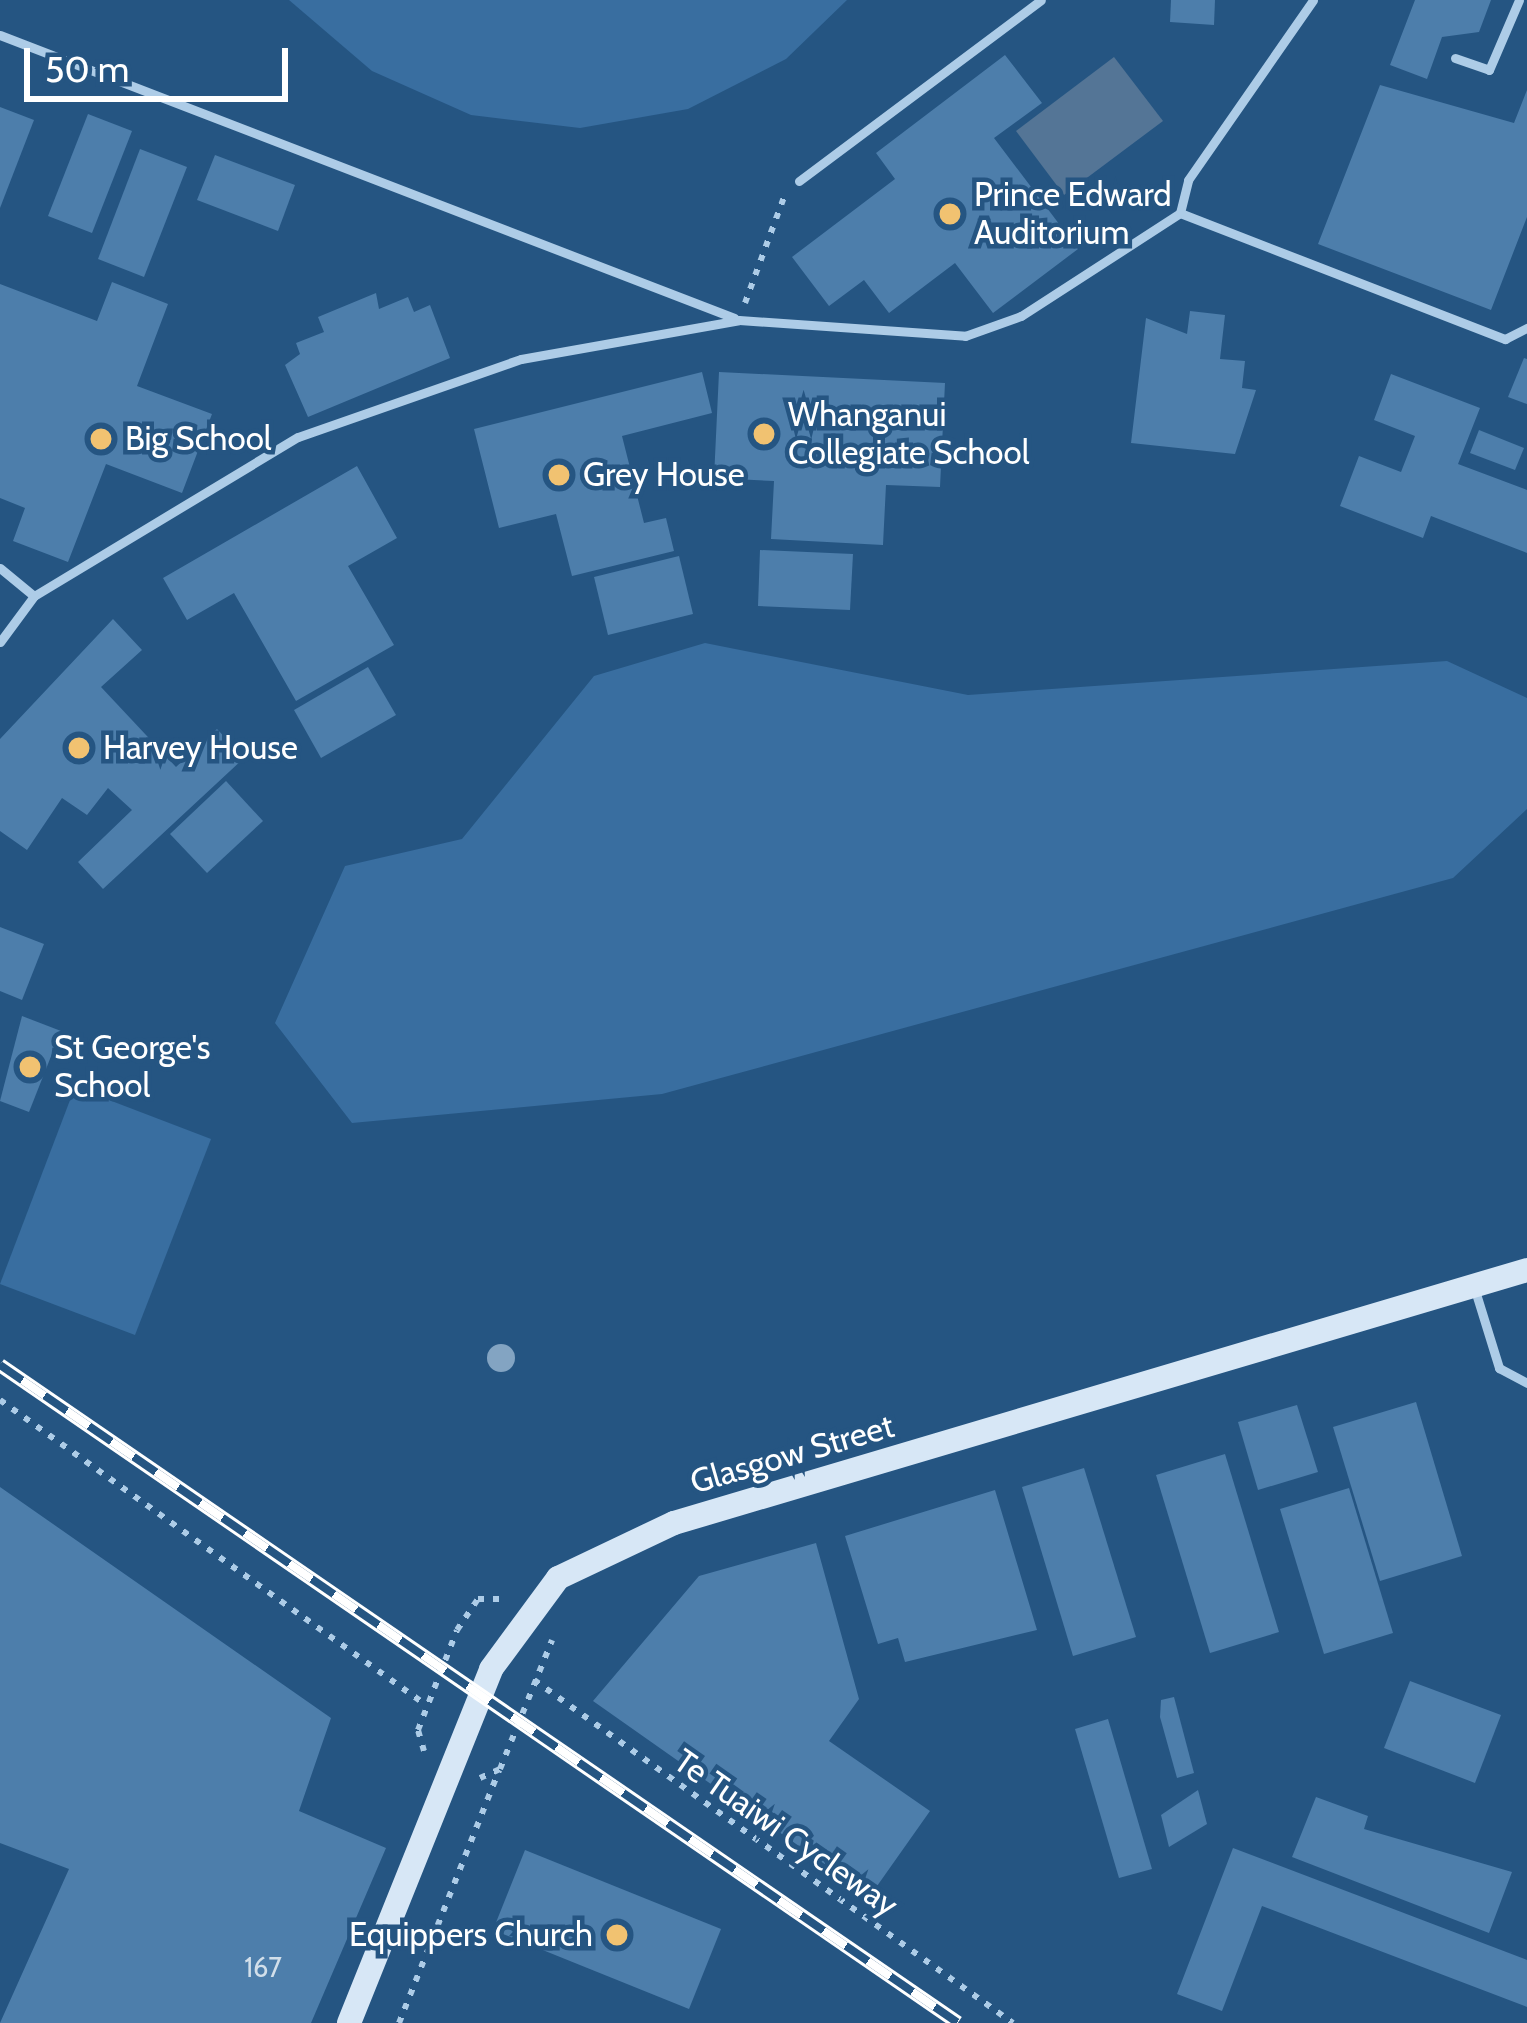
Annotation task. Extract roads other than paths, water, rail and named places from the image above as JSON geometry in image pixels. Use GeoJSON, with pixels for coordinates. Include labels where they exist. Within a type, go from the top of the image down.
{"type":"FeatureCollection","features":[{"type":"Feature","properties":{"kind":"main road","name":"Glasgow Street"},"geometry":{"type":"LineString","coordinates":[[350,2023],[491,1669],[558,1578],[674,1523],[1527,1270]]}},
{"type":"Feature","properties":{"kind":"lane"},"geometry":{"type":"LineString","coordinates":[[799,181],[1041,0]]}},
{"type":"Feature","properties":{"kind":"lane"},"geometry":{"type":"LineString","coordinates":[[0,642],[34,596],[298,437],[521,359],[740,320],[964,335],[1022,316],[1180,213],[1188,180],[1313,0]]}},
{"type":"Feature","properties":{"kind":"lane"},"geometry":{"type":"LineString","coordinates":[[1455,58],[1489,70],[1519,0]]}},
{"type":"Feature","properties":{"kind":"lane"},"geometry":{"type":"LineString","coordinates":[[0,35],[740,320]]}},
{"type":"Feature","properties":{"kind":"lane"},"geometry":{"type":"LineString","coordinates":[[1180,213],[1505,339],[1527,328]]}},
{"type":"Feature","properties":{"kind":"lane"},"geometry":{"type":"LineString","coordinates":[[0,568],[34,596]]}},
{"type":"Feature","properties":{"kind":"lane"},"geometry":{"type":"LineString","coordinates":[[1474,1287],[1499,1368],[1527,1383]]}},
{"type":"Feature","properties":{"kind":"railway"},"geometry":{"type":"LineString","coordinates":[[0,1365],[958,2023]]}},
{"type":"Feature","properties":{"kind":"place","name":"Prince Edward Auditorium"},"geometry":{"type":"Point","coordinates":[950,214]}},
{"type":"Feature","properties":{"kind":"place","name":"Whanganui Collegiate School"},"geometry":{"type":"Point","coordinates":[764,434]}},
{"type":"Feature","properties":{"kind":"place","name":"Big School"},"geometry":{"type":"Point","coordinates":[101,439]}},
{"type":"Feature","properties":{"kind":"place","name":"Grey House"},"geometry":{"type":"Point","coordinates":[559,475]}},
{"type":"Feature","properties":{"kind":"place","name":"Harvey House"},"geometry":{"type":"Point","coordinates":[79,748]}},
{"type":"Feature","properties":{"kind":"place","name":"St George's School"},"geometry":{"type":"Point","coordinates":[30,1067]}},
{"type":"Feature","properties":{"kind":"place","name":"Equippers Church"},"geometry":{"type":"Point","coordinates":[617,1935]}}]}
